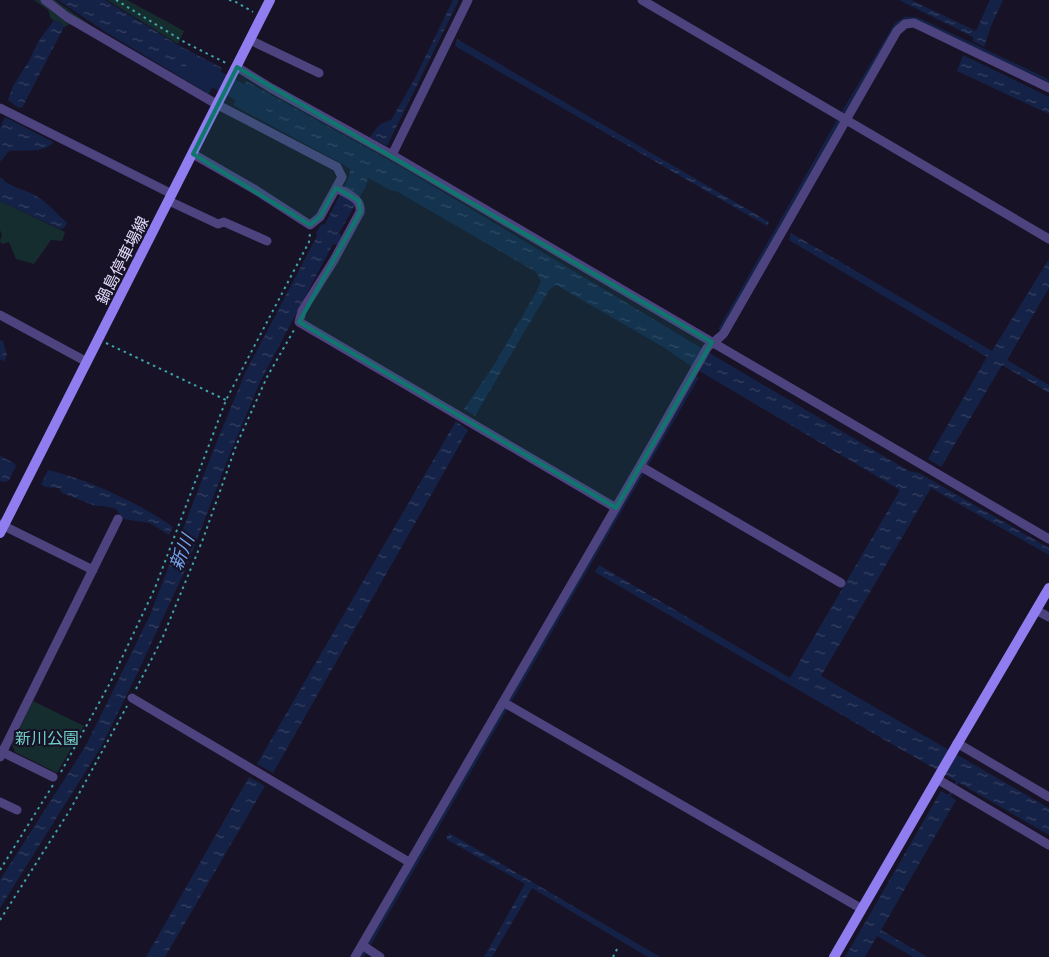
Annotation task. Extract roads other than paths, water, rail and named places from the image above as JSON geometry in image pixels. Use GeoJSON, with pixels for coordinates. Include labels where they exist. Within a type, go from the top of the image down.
{"type":"FeatureCollection","features":[{"type":"Feature","properties":{"kind":"main road","name":"鍋島停車場線"},"geometry":{"type":"LineString","coordinates":[[1,528],[270,0]]}},
{"type":"Feature","properties":{"kind":"main road"},"geometry":{"type":"LineString","coordinates":[[834,957],[1049,588]]}},
{"type":"Feature","properties":{"kind":"street"},"geometry":{"type":"LineString","coordinates":[[45,0],[67,17],[218,105],[337,167],[342,177],[338,189],[320,217],[310,226],[254,189],[193,154]]}},
{"type":"Feature","properties":{"kind":"street"},"geometry":{"type":"LineString","coordinates":[[392,155],[468,0]]}},
{"type":"Feature","properties":{"kind":"street"},"geometry":{"type":"LineString","coordinates":[[642,0],[1049,239]]}},
{"type":"Feature","properties":{"kind":"street"},"geometry":{"type":"LineString","coordinates":[[355,957],[616,508],[643,468],[692,374],[710,345],[724,333],[897,31],[905,24],[914,24],[1049,88]]}},
{"type":"Feature","properties":{"kind":"street"},"geometry":{"type":"LineString","coordinates":[[250,40],[319,73]]}},
{"type":"Feature","properties":{"kind":"street"},"geometry":{"type":"LineString","coordinates":[[237,67],[392,155],[710,345],[1049,540]]}},
{"type":"Feature","properties":{"kind":"street"},"geometry":{"type":"LineString","coordinates":[[0,108],[218,224],[224,222],[267,240]]}},
{"type":"Feature","properties":{"kind":"street"},"geometry":{"type":"LineString","coordinates":[[338,189],[359,201],[361,206],[360,212],[334,260],[302,311],[299,322],[616,508]]}},
{"type":"Feature","properties":{"kind":"street"},"geometry":{"type":"LineString","coordinates":[[0,315],[87,362]]}},
{"type":"Feature","properties":{"kind":"street"},"geometry":{"type":"LineString","coordinates":[[643,468],[840,583]]}},
{"type":"Feature","properties":{"kind":"street"},"geometry":{"type":"LineString","coordinates":[[54,777],[1,753],[118,519]]}},
{"type":"Feature","properties":{"kind":"street"},"geometry":{"type":"LineString","coordinates":[[1,528],[93,570]]}},
{"type":"Feature","properties":{"kind":"street"},"geometry":{"type":"LineString","coordinates":[[1036,610],[1049,617]]}},
{"type":"Feature","properties":{"kind":"street"},"geometry":{"type":"LineString","coordinates":[[132,698],[409,862]]}},
{"type":"Feature","properties":{"kind":"street"},"geometry":{"type":"LineString","coordinates":[[503,702],[862,909]]}},
{"type":"Feature","properties":{"kind":"street"},"geometry":{"type":"LineString","coordinates":[[956,746],[1049,797]]}},
{"type":"Feature","properties":{"kind":"street"},"geometry":{"type":"LineString","coordinates":[[938,777],[953,788],[1049,845]]}},
{"type":"Feature","properties":{"kind":"street"},"geometry":{"type":"LineString","coordinates":[[0,802],[17,810]]}},
{"type":"Feature","properties":{"kind":"street"},"geometry":{"type":"LineString","coordinates":[[362,945],[380,957]]}},
{"type":"Feature","properties":{"kind":"water"},"geometry":{"type":"Polygon","coordinates":[[[58,0],[105,0],[178,45],[222,68],[209,94],[104,31],[58,0]]]}},
{"type":"Feature","properties":{"kind":"water"},"geometry":{"type":"Polygon","coordinates":[[[453,0],[459,0],[387,146],[370,137],[380,124],[391,120],[413,82],[453,0]]]}},
{"type":"Feature","properties":{"kind":"water"},"geometry":{"type":"Polygon","coordinates":[[[899,0],[911,0],[976,31],[990,0],[1003,0],[984,47],[973,41],[973,37],[899,0]]]}},
{"type":"Feature","properties":{"kind":"water"},"geometry":{"type":"Polygon","coordinates":[[[54,20],[60,22],[64,27],[22,108],[17,107],[8,100],[13,86],[29,61],[38,42],[54,20]]]}},
{"type":"Feature","properties":{"kind":"water"},"geometry":{"type":"Polygon","coordinates":[[[457,39],[769,222],[767,226],[455,46],[457,39]]]}},
{"type":"Feature","properties":{"kind":"water"},"geometry":{"type":"Polygon","coordinates":[[[963,55],[1049,97],[1049,114],[957,71],[963,55]]]}},
{"type":"Feature","properties":{"kind":"water","name":"新川"},"geometry":{"type":"Polygon","coordinates":[[[246,81],[405,169],[909,471],[919,473],[1049,548],[1049,555],[931,488],[821,676],[1049,808],[1049,835],[595,572],[599,565],[790,678],[900,490],[691,366],[663,347],[556,285],[549,290],[475,416],[464,409],[494,365],[541,281],[536,272],[396,191],[392,191],[368,178],[366,186],[339,233],[342,237],[338,245],[333,244],[260,382],[229,456],[187,566],[101,747],[0,908],[0,880],[85,747],[107,703],[150,615],[245,373],[317,236],[316,233],[321,225],[325,224],[349,177],[350,169],[346,166],[233,105],[246,81]]]}},
{"type":"Feature","properties":{"kind":"water"},"geometry":{"type":"Polygon","coordinates":[[[5,117],[53,142],[45,148],[9,151],[0,162],[0,128],[5,117]]]}},
{"type":"Feature","properties":{"kind":"water"},"geometry":{"type":"Polygon","coordinates":[[[0,177],[8,184],[33,194],[46,203],[67,223],[64,228],[60,229],[0,201],[0,177]]]}},
{"type":"Feature","properties":{"kind":"water"},"geometry":{"type":"Polygon","coordinates":[[[791,233],[992,351],[1049,259],[1049,288],[1007,360],[1049,385],[1049,393],[1002,365],[941,467],[928,459],[987,357],[789,240],[791,233]]]}},
{"type":"Feature","properties":{"kind":"water"},"geometry":{"type":"Polygon","coordinates":[[[0,340],[3,341],[7,355],[4,362],[0,359],[0,340]]]}},
{"type":"Feature","properties":{"kind":"water"},"geometry":{"type":"Polygon","coordinates":[[[456,421],[468,430],[273,773],[257,764],[456,421]]]}},
{"type":"Feature","properties":{"kind":"water"},"geometry":{"type":"Polygon","coordinates":[[[0,456],[16,466],[6,482],[0,481],[0,456]]]}},
{"type":"Feature","properties":{"kind":"water"},"geometry":{"type":"Polygon","coordinates":[[[48,470],[79,479],[113,493],[173,527],[169,535],[150,523],[123,519],[116,509],[96,506],[62,493],[59,488],[45,487],[41,484],[48,470]]]}},
{"type":"Feature","properties":{"kind":"water"},"geometry":{"type":"Polygon","coordinates":[[[249,777],[265,786],[165,957],[146,957],[249,777]]]}},
{"type":"Feature","properties":{"kind":"water"},"geometry":{"type":"Polygon","coordinates":[[[941,791],[956,800],[881,930],[927,957],[913,957],[877,936],[865,957],[845,957],[941,791]]]}},
{"type":"Feature","properties":{"kind":"water"},"geometry":{"type":"Polygon","coordinates":[[[449,833],[660,957],[648,957],[532,888],[492,957],[484,957],[525,884],[446,839],[449,833]]]}},
{"type":"Feature","properties":{"kind":"waterway"},"geometry":{"type":"LineString","coordinates":[[720,329],[845,109],[896,24],[906,18],[918,19],[1049,81]]}},
{"type":"Feature","properties":{"kind":"waterway"},"geometry":{"type":"LineString","coordinates":[[195,68],[260,103]]}},
{"type":"Feature","properties":{"kind":"waterway"},"geometry":{"type":"LineString","coordinates":[[362,957],[697,378]]}},
{"type":"Feature","properties":{"kind":"waterway"},"geometry":{"type":"LineString","coordinates":[[949,796],[959,779]]}},
{"type":"Feature","properties":{"kind":"park label","name":"新川公園"},"geometry":{"type":"Point","coordinates":[47,738]}}]}
